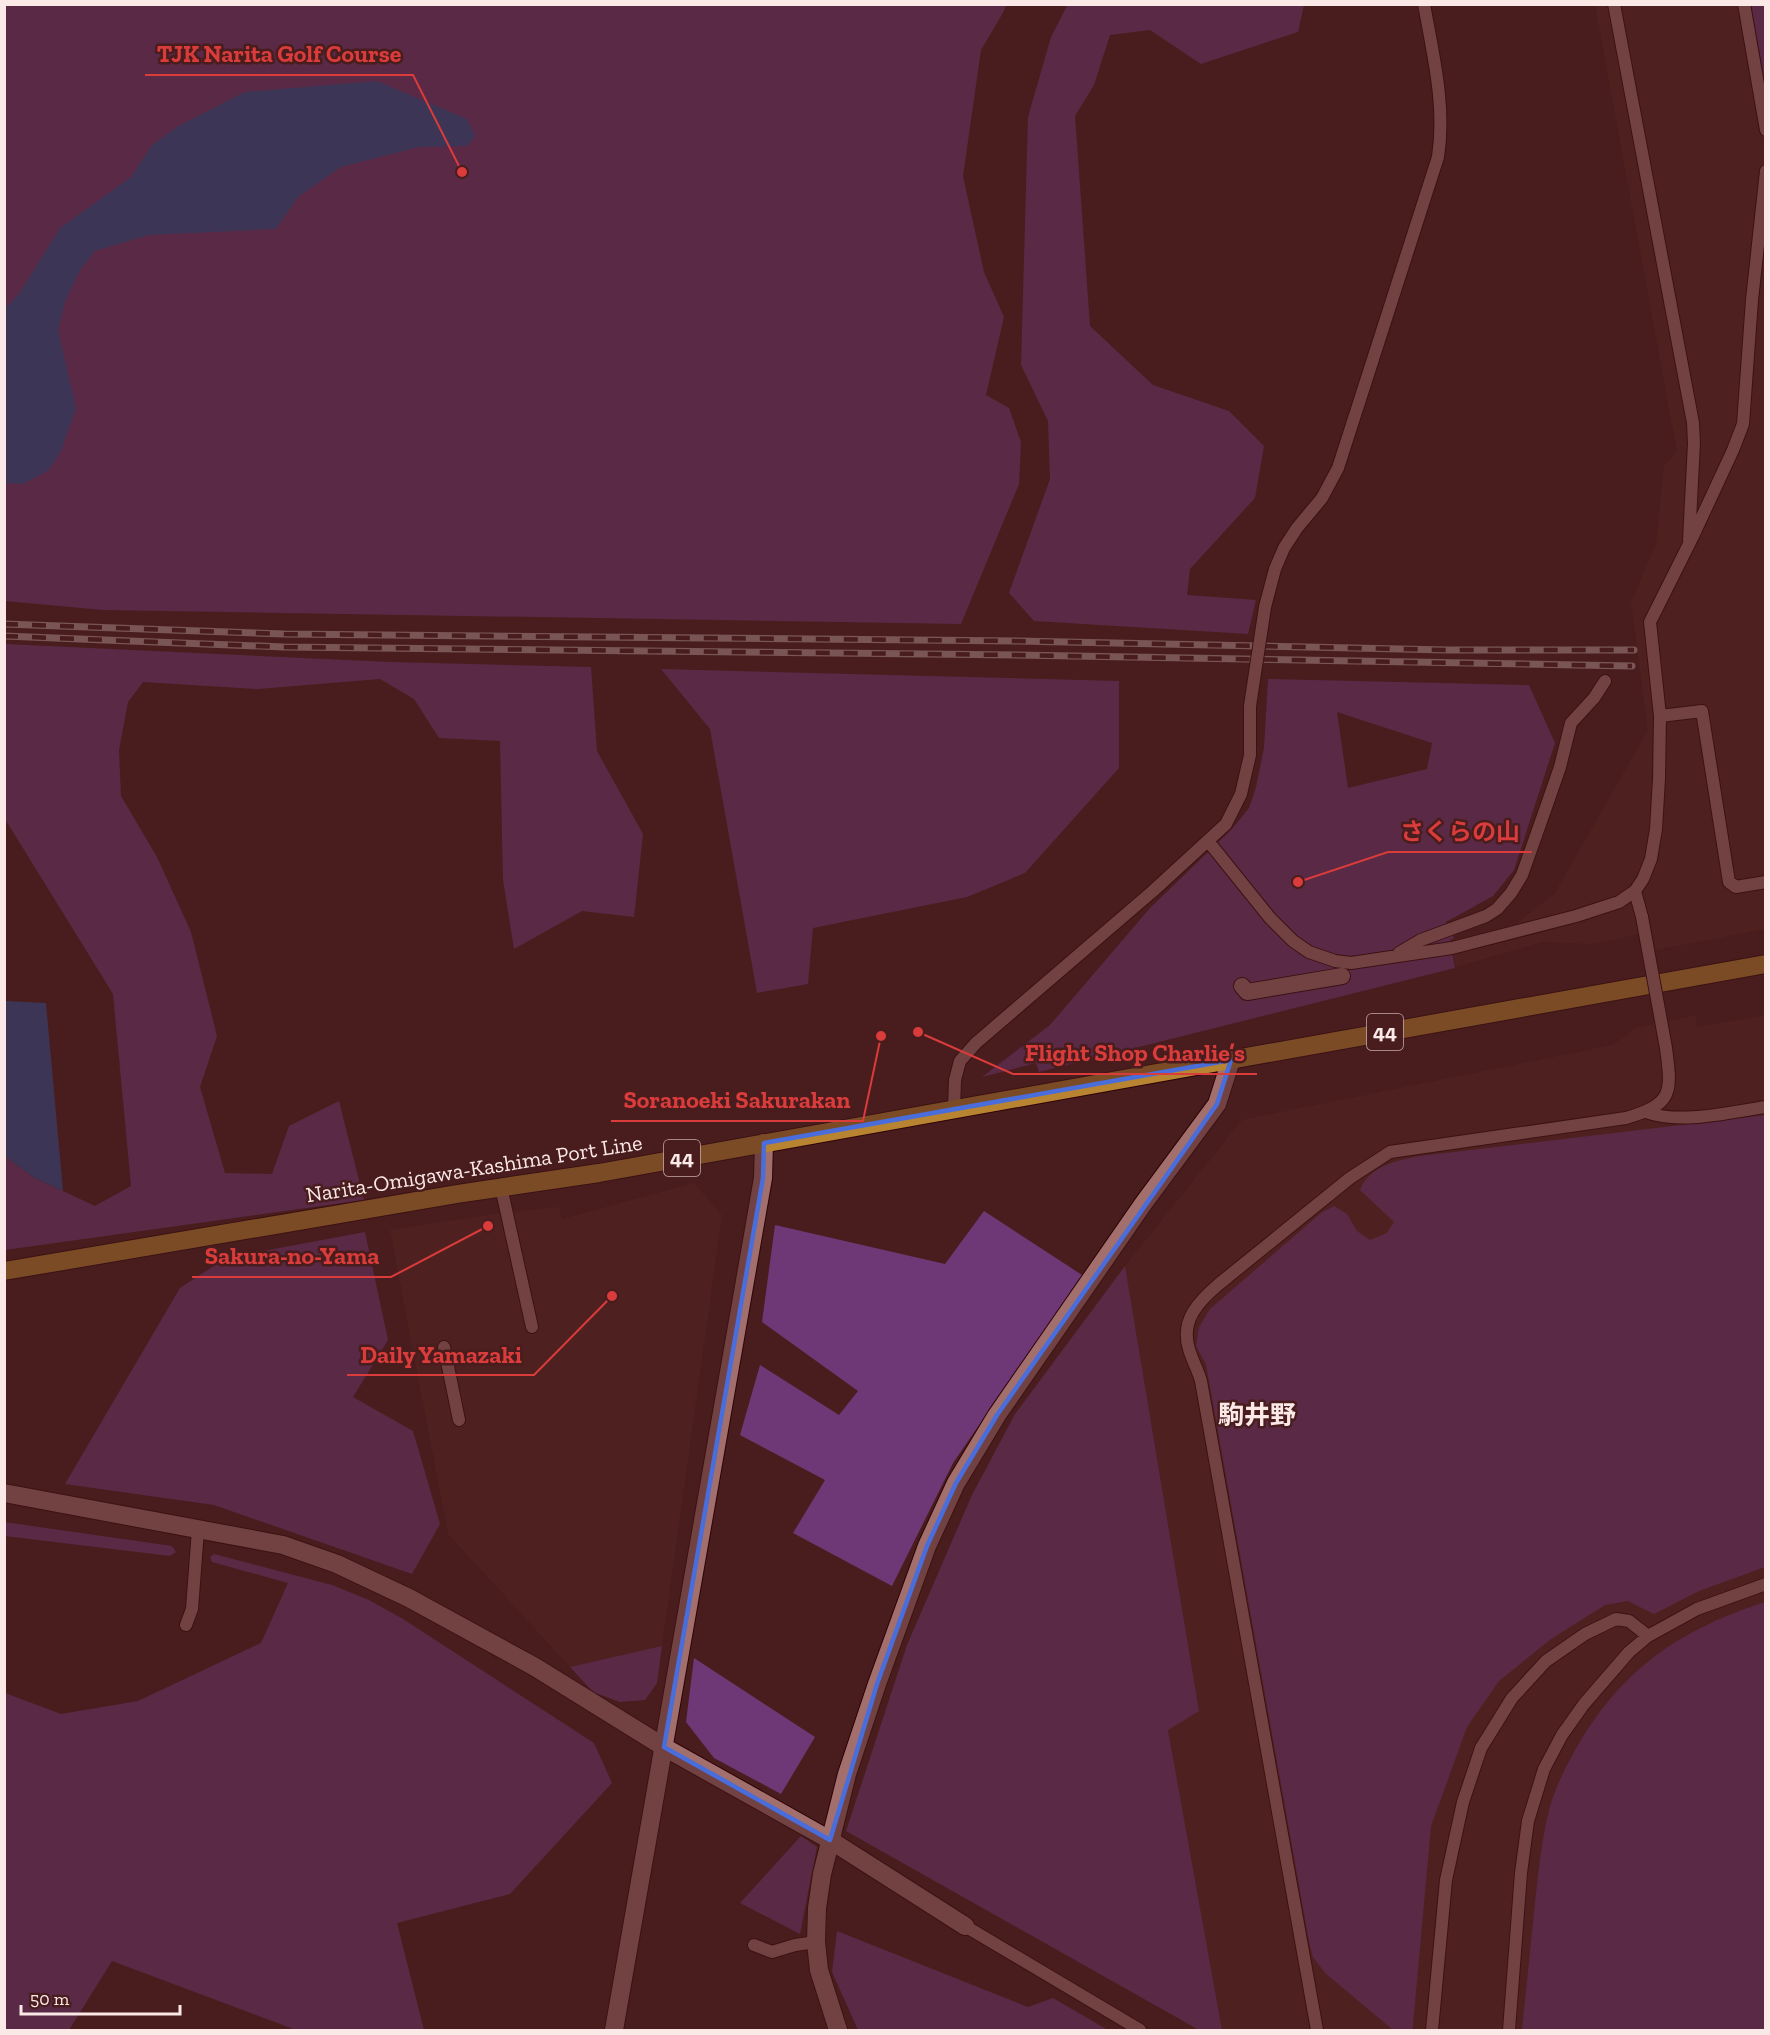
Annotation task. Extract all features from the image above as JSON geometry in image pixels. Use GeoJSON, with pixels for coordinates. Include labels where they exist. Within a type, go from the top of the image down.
{"type":"FeatureCollection","features":[{"type":"Feature","properties":{"kind":"main road","name":"Narita-Omigawa-Kashima Port Line"},"geometry":{"type":"LineString","coordinates":[[4,1271],[501,1187],[599,1173],[1766,964]]}},
{"type":"Feature","properties":{"kind":"street"},"geometry":{"type":"LineString","coordinates":[[1242,986],[1247,992],[1262,991],[1342,976]]}},
{"type":"Feature","properties":{"kind":"street"},"geometry":{"type":"LineString","coordinates":[[838,2031],[819,1970],[816,1941],[817,1908],[830,1840],[848,1774],[877,1684],[927,1546],[956,1483],[997,1415],[1143,1204],[1217,1104],[1231,1060]]}},
{"type":"Feature","properties":{"kind":"street"},"geometry":{"type":"LineString","coordinates":[[614,2031],[763,1178],[764,1143]]}},
{"type":"Feature","properties":{"kind":"street"},"geometry":{"type":"LineString","coordinates":[[4,1493],[283,1545],[347,1569],[409,1598],[535,1667],[664,1747],[830,1840],[965,1926]]}},
{"type":"Feature","properties":{"kind":"lane"},"geometry":{"type":"LineString","coordinates":[[954,1109],[955,1080],[960,1061],[976,1043],[1208,841],[1226,824],[1241,794],[1250,755],[1250,706],[1265,607],[1275,569],[1284,548],[1322,498],[1338,468],[1438,157],[1442,133],[1440,97],[1424,4]]}},
{"type":"Feature","properties":{"kind":"lane"},"geometry":{"type":"LineString","coordinates":[[1614,4],[1693,423],[1695,443],[1689,544]]}},
{"type":"Feature","properties":{"kind":"lane"},"geometry":{"type":"LineString","coordinates":[[1744,4],[1766,130]]}},
{"type":"Feature","properties":{"kind":"lane"},"geometry":{"type":"LineString","coordinates":[[1208,841],[1270,918],[1293,941],[1309,952],[1335,961],[1351,963],[1452,948],[1576,916],[1619,902],[1635,891],[1651,859],[1656,830],[1660,716],[1650,622],[1689,544],[1743,424],[1762,242],[1766,171]]}},
{"type":"Feature","properties":{"kind":"lane"},"geometry":{"type":"LineString","coordinates":[[1395,955],[1421,940],[1486,916],[1497,909],[1511,893],[1522,875],[1553,786],[1571,723],[1594,698],[1605,681]]}},
{"type":"Feature","properties":{"kind":"lane"},"geometry":{"type":"LineString","coordinates":[[1660,716],[1702,711],[1729,882],[1736,887],[1766,882]]}},
{"type":"Feature","properties":{"kind":"lane"},"geometry":{"type":"LineString","coordinates":[[1317,2031],[1201,1381],[1187,1342],[1192,1313],[1199,1302],[1219,1284],[1350,1178],[1390,1152],[1626,1118],[1646,1112],[1661,1103],[1670,1081],[1666,1048],[1642,917],[1635,891]]}},
{"type":"Feature","properties":{"kind":"lane"},"geometry":{"type":"LineString","coordinates":[[1646,1112],[1658,1117],[1688,1117],[1766,1107]]}},
{"type":"Feature","properties":{"kind":"lane"},"geometry":{"type":"LineString","coordinates":[[501,1187],[532,1327]]}},
{"type":"Feature","properties":{"kind":"lane"},"geometry":{"type":"LineString","coordinates":[[444,1347],[459,1420]]}},
{"type":"Feature","properties":{"kind":"lane"},"geometry":{"type":"LineString","coordinates":[[186,1625],[192,1609],[198,1530]]}},
{"type":"Feature","properties":{"kind":"lane"},"geometry":{"type":"LineString","coordinates":[[1509,2031],[1521,1873],[1527,1831],[1545,1769],[1563,1735],[1584,1704],[1629,1652],[1648,1636],[1697,1609],[1766,1584]]}},
{"type":"Feature","properties":{"kind":"lane"},"geometry":{"type":"LineString","coordinates":[[1432,2031],[1446,1880],[1463,1803],[1481,1748],[1512,1698],[1546,1661],[1585,1634],[1616,1619],[1629,1621],[1648,1636]]}},
{"type":"Feature","properties":{"kind":"lane"},"geometry":{"type":"LineString","coordinates":[[965,1926],[1140,2031]]}},
{"type":"Feature","properties":{"kind":"lane"},"geometry":{"type":"LineString","coordinates":[[754,1945],[772,1952],[816,1941]]}},
{"type":"Feature","properties":{"kind":"highlighted area"},"geometry":{"type":"Polygon","coordinates":[[[1231,1060],[1217,1104],[997,1415],[956,1483],[927,1546],[877,1684],[830,1840],[664,1747],[763,1178],[764,1143],[1231,1060]]]}},
{"type":"Feature","properties":{"kind":"shaded area"},"geometry":{"type":"Polygon","coordinates":[[[1068,4],[1304,5],[1298,32],[1201,64],[1150,30],[1110,35],[1094,85],[1075,116],[1090,326],[1153,385],[1229,411],[1264,446],[1255,498],[1190,569],[1187,595],[1256,600],[1248,634],[1034,621],[1009,593],[1050,479],[1048,421],[1021,365],[1028,117],[1051,37],[1068,4]]]}},
{"type":"Feature","properties":{"kind":"shaded area"},"geometry":{"type":"Polygon","coordinates":[[[4,5],[1006,5],[981,50],[963,176],[984,272],[1004,317],[986,395],[1009,408],[1021,442],[1019,484],[961,624],[103,610],[5,601],[4,5]]]}},
{"type":"Feature","properties":{"kind":"shaded area"},"geometry":{"type":"Polygon","coordinates":[[[1595,5],[1765,5],[1765,929],[1655,950],[1651,932],[1591,944],[1542,942],[1456,967],[1451,940],[1516,924],[1555,893],[1648,730],[1631,602],[1656,544],[1664,466],[1677,452],[1595,5]]]}},
{"type":"Feature","properties":{"kind":"shaded area"},"geometry":{"type":"Polygon","coordinates":[[[1751,5],[1765,5],[1765,82],[1751,5]]]}},
{"type":"Feature","properties":{"kind":"shaded area"},"geometry":{"type":"Polygon","coordinates":[[[5,644],[390,662],[591,667],[597,751],[643,834],[634,917],[582,911],[514,949],[503,880],[500,741],[439,738],[414,699],[380,679],[258,689],[143,682],[128,702],[119,750],[121,796],[157,857],[191,932],[217,1036],[200,1087],[225,1173],[272,1174],[289,1126],[339,1101],[364,1200],[5,1250],[5,1156],[33,1177],[95,1206],[131,1186],[113,994],[5,819],[5,644]]]}},
{"type":"Feature","properties":{"kind":"shaded area"},"geometry":{"type":"Polygon","coordinates":[[[661,669],[1119,681],[1119,768],[1025,873],[967,897],[813,928],[808,984],[757,993],[710,729],[661,669]]]}},
{"type":"Feature","properties":{"kind":"shaded area"},"geometry":{"type":"Polygon","coordinates":[[[1268,679],[1529,685],[1555,743],[1514,870],[1493,896],[1446,922],[1454,938],[1450,940],[1455,968],[1039,1072],[1036,1063],[982,1077],[1050,1025],[1150,908],[1232,829],[1249,808],[1264,748],[1268,679]],[[1337,712],[1348,788],[1427,769],[1432,743],[1337,712]]]}},
{"type":"Feature","properties":{"kind":"shaded area"},"geometry":{"type":"Polygon","coordinates":[[[1696,1015],[1696,1027],[1765,1015],[1765,2030],[1222,2030],[1168,1729],[1199,1710],[1125,1266],[1242,1120],[1612,1045],[1636,1028],[1696,1015]]]}},
{"type":"Feature","properties":{"kind":"shaded area"},"geometry":{"type":"Polygon","coordinates":[[[1765,1115],[1765,1567],[1699,1591],[1654,1614],[1628,1601],[1605,1605],[1551,1639],[1499,1681],[1467,1727],[1431,1826],[1413,2025],[1412,2030],[1393,2030],[1325,1973],[1313,1957],[1206,1364],[1196,1346],[1199,1327],[1210,1309],[1321,1213],[1334,1206],[1347,1214],[1357,1231],[1370,1240],[1387,1233],[1394,1222],[1360,1190],[1370,1175],[1394,1162],[1420,1156],[1765,1115]]]}},
{"type":"Feature","properties":{"kind":"shaded area"},"geometry":{"type":"Polygon","coordinates":[[[694,1183],[722,1215],[662,1646],[570,1667],[448,1534],[390,1230],[507,1212],[559,1207],[562,1219],[694,1183]]]}},
{"type":"Feature","properties":{"kind":"shaded area"},"geometry":{"type":"Polygon","coordinates":[[[984,1211],[1082,1275],[953,1463],[892,1586],[793,1533],[825,1480],[740,1435],[760,1365],[839,1415],[858,1391],[762,1322],[775,1225],[945,1264],[984,1211]]]}},
{"type":"Feature","properties":{"kind":"shaded area"},"geometry":{"type":"Polygon","coordinates":[[[365,1232],[388,1340],[353,1397],[413,1431],[440,1524],[412,1574],[214,1505],[65,1484],[180,1288],[226,1258],[365,1232]]]}},
{"type":"Feature","properties":{"kind":"shaded area"},"geometry":{"type":"Polygon","coordinates":[[[1125,1266],[1199,1711],[1168,1730],[1222,2030],[1199,2030],[846,1831],[907,1645],[972,1495],[1015,1414],[1125,1266]]]}},
{"type":"Feature","properties":{"kind":"shaded area"},"geometry":{"type":"Polygon","coordinates":[[[4,1522],[172,1546],[176,1552],[170,1556],[5,1536],[4,1522]]]}},
{"type":"Feature","properties":{"kind":"shaded area"},"geometry":{"type":"Polygon","coordinates":[[[214,1554],[332,1585],[369,1600],[403,1619],[594,1743],[612,1783],[510,1894],[397,1923],[424,2030],[296,2030],[112,1961],[69,2030],[5,2030],[5,1693],[61,1714],[138,1701],[261,1643],[288,1583],[212,1562],[210,1557],[214,1554]]]}},
{"type":"Feature","properties":{"kind":"shaded area"},"geometry":{"type":"Polygon","coordinates":[[[1765,1602],[1765,2030],[1522,2030],[1544,1832],[1556,1789],[1577,1748],[1599,1714],[1638,1670],[1660,1653],[1708,1624],[1765,1602]]]}},
{"type":"Feature","properties":{"kind":"shaded area"},"geometry":{"type":"Polygon","coordinates":[[[662,1646],[657,1683],[645,1700],[620,1702],[593,1692],[570,1667],[662,1646]]]}},
{"type":"Feature","properties":{"kind":"shaded area"},"geometry":{"type":"Polygon","coordinates":[[[694,1658],[815,1737],[781,1794],[714,1758],[686,1722],[694,1658]]]}},
{"type":"Feature","properties":{"kind":"shaded area"},"geometry":{"type":"Polygon","coordinates":[[[801,1836],[817,1847],[800,1934],[740,1903],[801,1836]]]}},
{"type":"Feature","properties":{"kind":"shaded area"},"geometry":{"type":"Polygon","coordinates":[[[837,1931],[1028,2007],[1053,1998],[1108,2030],[858,2030],[832,1972],[837,1931]]]}},
{"type":"Feature","properties":{"kind":"water"},"geometry":{"type":"Polygon","coordinates":[[[377,81],[467,119],[475,136],[467,146],[419,147],[341,167],[298,197],[276,229],[149,235],[95,251],[80,270],[65,302],[58,330],[76,408],[61,451],[49,470],[23,484],[5,483],[5,308],[19,294],[60,228],[131,177],[152,145],[180,125],[245,92],[377,81]]]}},
{"type":"Feature","properties":{"kind":"water"},"geometry":{"type":"Polygon","coordinates":[[[5,1001],[46,1003],[63,1191],[33,1177],[5,1156],[5,1001]]]}},
{"type":"Feature","properties":{"kind":"railway"},"geometry":{"type":"LineString","coordinates":[[4,624],[284,634],[1017,641],[1448,650],[1634,650]]}},
{"type":"Feature","properties":{"kind":"railway"},"geometry":{"type":"LineString","coordinates":[[4,636],[284,647],[1017,655],[1632,666]]}},
{"type":"Feature","properties":{"kind":"place","name":"TJK Narita Golf Course"},"geometry":{"type":"Point","coordinates":[462,172]}},
{"type":"Feature","properties":{"kind":"place","name":"さくらの山"},"geometry":{"type":"Point","coordinates":[1298,882]}},
{"type":"Feature","properties":{"kind":"place","name":"Flight Shop Charlie’s"},"geometry":{"type":"Point","coordinates":[918,1032]}},
{"type":"Feature","properties":{"kind":"place","name":"Soranoeki Sakurakan"},"geometry":{"type":"Point","coordinates":[881,1036]}},
{"type":"Feature","properties":{"kind":"place","name":"Sakura-no-Yama"},"geometry":{"type":"Point","coordinates":[488,1226]}},
{"type":"Feature","properties":{"kind":"place","name":"Daily Yamazaki"},"geometry":{"type":"Point","coordinates":[612,1296]}},
{"type":"Feature","properties":{"kind":"district","name":"駒井野"},"geometry":{"type":"Point","coordinates":[1257,1415]}}]}
